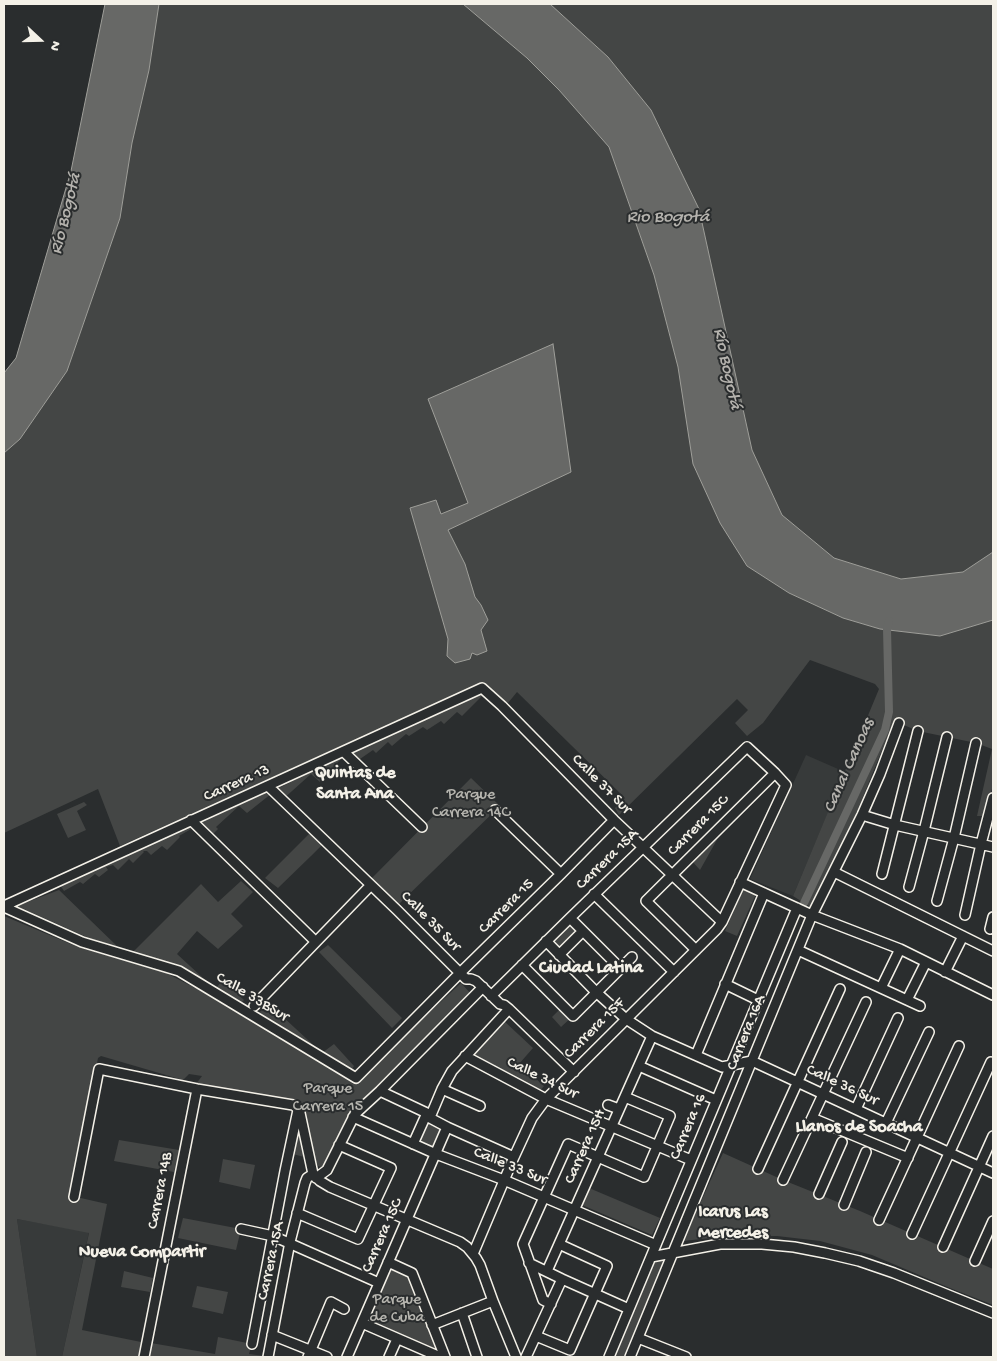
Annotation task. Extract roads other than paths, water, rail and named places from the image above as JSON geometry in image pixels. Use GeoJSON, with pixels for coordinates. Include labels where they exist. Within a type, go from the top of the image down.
{"type":"FeatureCollection","features":[{"type":"Feature","properties":{"kind":"street","name":"Carrera 13"},"geometry":{"type":"LineString","coordinates":[[4,907],[482,688]]}},
{"type":"Feature","properties":{"kind":"street","name":"Calle 37 Sur"},"geometry":{"type":"LineString","coordinates":[[482,688],[642,848],[722,922]]}},
{"type":"Feature","properties":{"kind":"street","name":"Carrera 16A"},"geometry":{"type":"LineString","coordinates":[[630,1357],[812,915],[862,815],[899,723]]}},
{"type":"Feature","properties":{"kind":"street"},"geometry":{"type":"LineString","coordinates":[[882,874],[918,731]]}},
{"type":"Feature","properties":{"kind":"street"},"geometry":{"type":"LineString","coordinates":[[909,887],[925,830],[947,736]]}},
{"type":"Feature","properties":{"kind":"street"},"geometry":{"type":"LineString","coordinates":[[937,901],[976,743]]}},
{"type":"Feature","properties":{"kind":"street","name":"Carrera 15A"},"geometry":{"type":"LineString","coordinates":[[491,996],[746,747],[775,773]]}},
{"type":"Feature","properties":{"kind":"street"},"geometry":{"type":"LineString","coordinates":[[344,752],[422,827]]}},
{"type":"Feature","properties":{"kind":"street","name":"Carrera 15F"},"geometry":{"type":"LineString","coordinates":[[473,1254],[532,1118],[546,1099],[722,922],[786,785],[775,773]]}},
{"type":"Feature","properties":{"kind":"street","name":"Carrera 15C"},"geometry":{"type":"LineString","coordinates":[[696,950],[646,901],[775,773]]}},
{"type":"Feature","properties":{"kind":"street","name":"Calle 35 Sur"},"geometry":{"type":"LineString","coordinates":[[268,786],[466,979],[476,981],[500,1004],[509,1009],[574,1072]]}},
{"type":"Feature","properties":{"kind":"street"},"geometry":{"type":"LineString","coordinates":[[965,915],[993,798]]}},
{"type":"Feature","properties":{"kind":"street"},"geometry":{"type":"LineString","coordinates":[[495,810],[561,874]]}},
{"type":"Feature","properties":{"kind":"street"},"geometry":{"type":"LineString","coordinates":[[862,815],[895,825],[925,830],[993,847]]}},
{"type":"Feature","properties":{"kind":"street"},"geometry":{"type":"LineString","coordinates":[[191,820],[316,942]]}},
{"type":"Feature","properties":{"kind":"street","name":"Carrera 15"},"geometry":{"type":"LineString","coordinates":[[356,1078],[614,820]]}},
{"type":"Feature","properties":{"kind":"street"},"geometry":{"type":"LineString","coordinates":[[834,872],[993,951]]}},
{"type":"Feature","properties":{"kind":"street"},"geometry":{"type":"LineString","coordinates":[[740,882],[812,915],[900,949],[993,995]]}},
{"type":"Feature","properties":{"kind":"street"},"geometry":{"type":"LineString","coordinates":[[254,1006],[371,885]]}},
{"type":"Feature","properties":{"kind":"street"},"geometry":{"type":"LineString","coordinates":[[696,1055],[764,893]]}},
{"type":"Feature","properties":{"kind":"street"},"geometry":{"type":"LineString","coordinates":[[594,894],[674,972]]}},
{"type":"Feature","properties":{"kind":"street","name":"Calle 33BSur"},"geometry":{"type":"LineString","coordinates":[[4,907],[82,942],[179,971],[356,1078]]}},
{"type":"Feature","properties":{"kind":"street","name":"Carrera 16"},"geometry":{"type":"LineString","coordinates":[[608,1357],[797,908]]}},
{"type":"Feature","properties":{"kind":"street"},"geometry":{"type":"LineString","coordinates":[[990,929],[993,917]]}},
{"type":"Feature","properties":{"kind":"street"},"geometry":{"type":"LineString","coordinates":[[570,918],[620,968]]}},
{"type":"Feature","properties":{"kind":"street"},"geometry":{"type":"LineString","coordinates":[[559,955],[583,931]]}},
{"type":"Feature","properties":{"kind":"street"},"geometry":{"type":"LineString","coordinates":[[945,972],[963,936]]}},
{"type":"Feature","properties":{"kind":"street"},"geometry":{"type":"LineString","coordinates":[[546,941],[596,992],[626,1019],[652,1036],[722,1067],[752,1061]]}},
{"type":"Feature","properties":{"kind":"street"},"geometry":{"type":"LineString","coordinates":[[882,988],[900,949]]}},
{"type":"Feature","properties":{"kind":"street"},"geometry":{"type":"LineString","coordinates":[[798,950],[920,1006]]}},
{"type":"Feature","properties":{"kind":"street"},"geometry":{"type":"LineString","coordinates":[[522,965],[573,1016],[632,956]]}},
{"type":"Feature","properties":{"kind":"street"},"geometry":{"type":"LineString","coordinates":[[908,1000],[926,962]]}},
{"type":"Feature","properties":{"kind":"street"},"geometry":{"type":"LineString","coordinates":[[725,984],[758,1000]]}},
{"type":"Feature","properties":{"kind":"street","name":"Carrera 15A"},"geometry":{"type":"LineString","coordinates":[[268,1357],[290,1242],[304,1183],[307,1178],[327,1170],[353,1117],[483,988]]}},
{"type":"Feature","properties":{"kind":"street"},"geometry":{"type":"LineString","coordinates":[[758,1170],[840,989]]}},
{"type":"Feature","properties":{"kind":"street"},"geometry":{"type":"LineString","coordinates":[[783,1180],[866,1002]]}},
{"type":"Feature","properties":{"kind":"street"},"geometry":{"type":"LineString","coordinates":[[413,1144],[452,1071],[509,1009]]}},
{"type":"Feature","properties":{"kind":"street"},"geometry":{"type":"LineString","coordinates":[[856,1109],[898,1018]]}},
{"type":"Feature","properties":{"kind":"street"},"geometry":{"type":"LineString","coordinates":[[886,1123],[928,1032]]}},
{"type":"Feature","properties":{"kind":"street","name":"Carrera 15H"},"geometry":{"type":"LineString","coordinates":[[547,1271],[652,1036]]}},
{"type":"Feature","properties":{"kind":"street"},"geometry":{"type":"LineString","coordinates":[[879,1220],[959,1046]]}},
{"type":"Feature","properties":{"kind":"street","name":"Calle 34 Sur"},"geometry":{"type":"LineString","coordinates":[[465,1056],[546,1099],[691,1160]]}},
{"type":"Feature","properties":{"kind":"street","name":"Calle 36 Sur"},"geometry":{"type":"LineString","coordinates":[[752,1061],[993,1173]]}},
{"type":"Feature","properties":{"kind":"street"},"geometry":{"type":"LineString","coordinates":[[912,1234],[991,1062]]}},
{"type":"Feature","properties":{"kind":"street"},"geometry":{"type":"LineString","coordinates":[[638,1066],[716,1100]]}},
{"type":"Feature","properties":{"kind":"street"},"geometry":{"type":"LineString","coordinates":[[74,1197],[99,1069],[197,1089],[292,1105],[300,1113],[314,1176],[330,1187],[460,1242],[467,1247],[480,1265],[516,1357]]}},
{"type":"Feature","properties":{"kind":"street","name":"Carrera 14B"},"geometry":{"type":"LineString","coordinates":[[144,1357],[197,1089]]}},
{"type":"Feature","properties":{"kind":"street"},"geometry":{"type":"LineString","coordinates":[[442,1089],[480,1106]]}},
{"type":"Feature","properties":{"kind":"street"},"geometry":{"type":"LineString","coordinates":[[380,1090],[429,1114],[430,1118],[447,1127],[514,1157]]}},
{"type":"Feature","properties":{"kind":"street"},"geometry":{"type":"LineString","coordinates":[[551,1304],[543,1300],[523,1244],[568,1144],[644,1177],[670,1116],[625,1097]]}},
{"type":"Feature","properties":{"kind":"street"},"geometry":{"type":"LineString","coordinates":[[608,1105],[619,1109]]}},
{"type":"Feature","properties":{"kind":"street"},"geometry":{"type":"LineString","coordinates":[[252,1344],[298,1109]]}},
{"type":"Feature","properties":{"kind":"street","name":"Calle 33 Sur"},"geometry":{"type":"LineString","coordinates":[[353,1117],[436,1154],[504,1180],[656,1245]]}},
{"type":"Feature","properties":{"kind":"street"},"geometry":{"type":"LineString","coordinates":[[812,1118],[908,1158]]}},
{"type":"Feature","properties":{"kind":"street","name":"Carrera 15C"},"geometry":{"type":"LineString","coordinates":[[347,1357],[447,1127]]}},
{"type":"Feature","properties":{"kind":"street"},"geometry":{"type":"LineString","coordinates":[[943,1247],[993,1136]]}},
{"type":"Feature","properties":{"kind":"street"},"geometry":{"type":"LineString","coordinates":[[819,1194],[842,1142]]}},
{"type":"Feature","properties":{"kind":"street"},"geometry":{"type":"LineString","coordinates":[[297,1213],[358,1239],[391,1168],[339,1145]]}},
{"type":"Feature","properties":{"kind":"street"},"geometry":{"type":"LineString","coordinates":[[844,1205],[866,1152]]}},
{"type":"Feature","properties":{"kind":"street"},"geometry":{"type":"LineString","coordinates":[[975,1261],[993,1221]]}},
{"type":"Feature","properties":{"kind":"street"},"geometry":{"type":"LineString","coordinates":[[241,1229],[290,1242],[379,1284]]}},
{"type":"Feature","properties":{"kind":"street"},"geometry":{"type":"LineString","coordinates":[[536,1336],[570,1350],[607,1266],[559,1244]]}},
{"type":"Feature","properties":{"kind":"street"},"geometry":{"type":"LineString","coordinates":[[651,1257],[720,1244],[762,1244],[794,1247],[859,1261],[993,1313]]}},
{"type":"Feature","properties":{"kind":"street"},"geometry":{"type":"LineString","coordinates":[[388,1262],[412,1273],[445,1357]]}},
{"type":"Feature","properties":{"kind":"street"},"geometry":{"type":"LineString","coordinates":[[529,1262],[629,1309]]}},
{"type":"Feature","properties":{"kind":"street"},"geometry":{"type":"LineString","coordinates":[[526,1357],[562,1279]]}},
{"type":"Feature","properties":{"kind":"street"},"geometry":{"type":"LineString","coordinates":[[432,1325],[493,1301]]}},
{"type":"Feature","properties":{"kind":"street"},"geometry":{"type":"LineString","coordinates":[[309,1354],[331,1302],[344,1309]]}},
{"type":"Feature","properties":{"kind":"street"},"geometry":{"type":"LineString","coordinates":[[462,1313],[477,1357]]}},
{"type":"Feature","properties":{"kind":"street"},"geometry":{"type":"LineString","coordinates":[[362,1323],[440,1357]]}},
{"type":"Feature","properties":{"kind":"street"},"geometry":{"type":"LineString","coordinates":[[272,1335],[309,1354],[326,1357]]}},
{"type":"Feature","properties":{"kind":"street"},"geometry":{"type":"LineString","coordinates":[[638,1338],[668,1354],[686,1357]]}},
{"type":"Feature","properties":{"kind":"street"},"geometry":{"type":"LineString","coordinates":[[389,1357],[397,1339]]}},
{"type":"Feature","properties":{"kind":"water","name":"Río Bogotá"},"geometry":{"type":"Polygon","coordinates":[[[105,4],[159,4],[149,70],[132,143],[120,218],[67,371],[20,439],[4,453],[4,373],[16,358],[71,171],[105,4]]]}},
{"type":"Feature","properties":{"kind":"water","name":"Rio Bogotá"},"geometry":{"type":"Polygon","coordinates":[[[463,4],[550,4],[608,57],[651,110],[699,209],[752,450],[782,515],[834,558],[901,579],[963,572],[993,552],[993,620],[940,636],[880,629],[843,618],[789,593],[747,566],[720,523],[693,464],[678,367],[654,275],[609,147],[559,90],[527,58],[463,4]]]}},
{"type":"Feature","properties":{"kind":"water"},"geometry":{"type":"Polygon","coordinates":[[[553,344],[571,472],[448,530],[465,564],[475,597],[488,620],[481,630],[487,651],[477,655],[472,653],[470,659],[455,663],[447,656],[448,639],[410,508],[436,500],[441,514],[468,503],[428,399],[553,344]]]}},
{"type":"Feature","properties":{"kind":"waterway","name":"Canal Canoas"},"geometry":{"type":"LineString","coordinates":[[804,903],[885,730],[889,712],[887,629],[889,621]]}},
{"type":"Feature","properties":{"kind":"district","name":"Quintas de Santa Ana"},"geometry":{"type":"Point","coordinates":[355,784]}},
{"type":"Feature","properties":{"kind":"district","name":"Ciudad Latina"},"geometry":{"type":"Point","coordinates":[591,969]}},
{"type":"Feature","properties":{"kind":"district","name":"Llanos de Soacha"},"geometry":{"type":"Point","coordinates":[859,1128]}},
{"type":"Feature","properties":{"kind":"district","name":"Icarus Las Mercedes"},"geometry":{"type":"Point","coordinates":[733,1223]}},
{"type":"Feature","properties":{"kind":"district","name":"Nueva Compartir"},"geometry":{"type":"Point","coordinates":[142,1253]}},
{"type":"Feature","properties":{"kind":"park label","name":"Parque Carrera 14C"},"geometry":{"type":"Point","coordinates":[471,805]}},
{"type":"Feature","properties":{"kind":"park label","name":"Parque Carrera 15"},"geometry":{"type":"Point","coordinates":[328,1099]}},
{"type":"Feature","properties":{"kind":"park label","name":"Parque de Cuba"},"geometry":{"type":"Point","coordinates":[397,1310]}}]}
